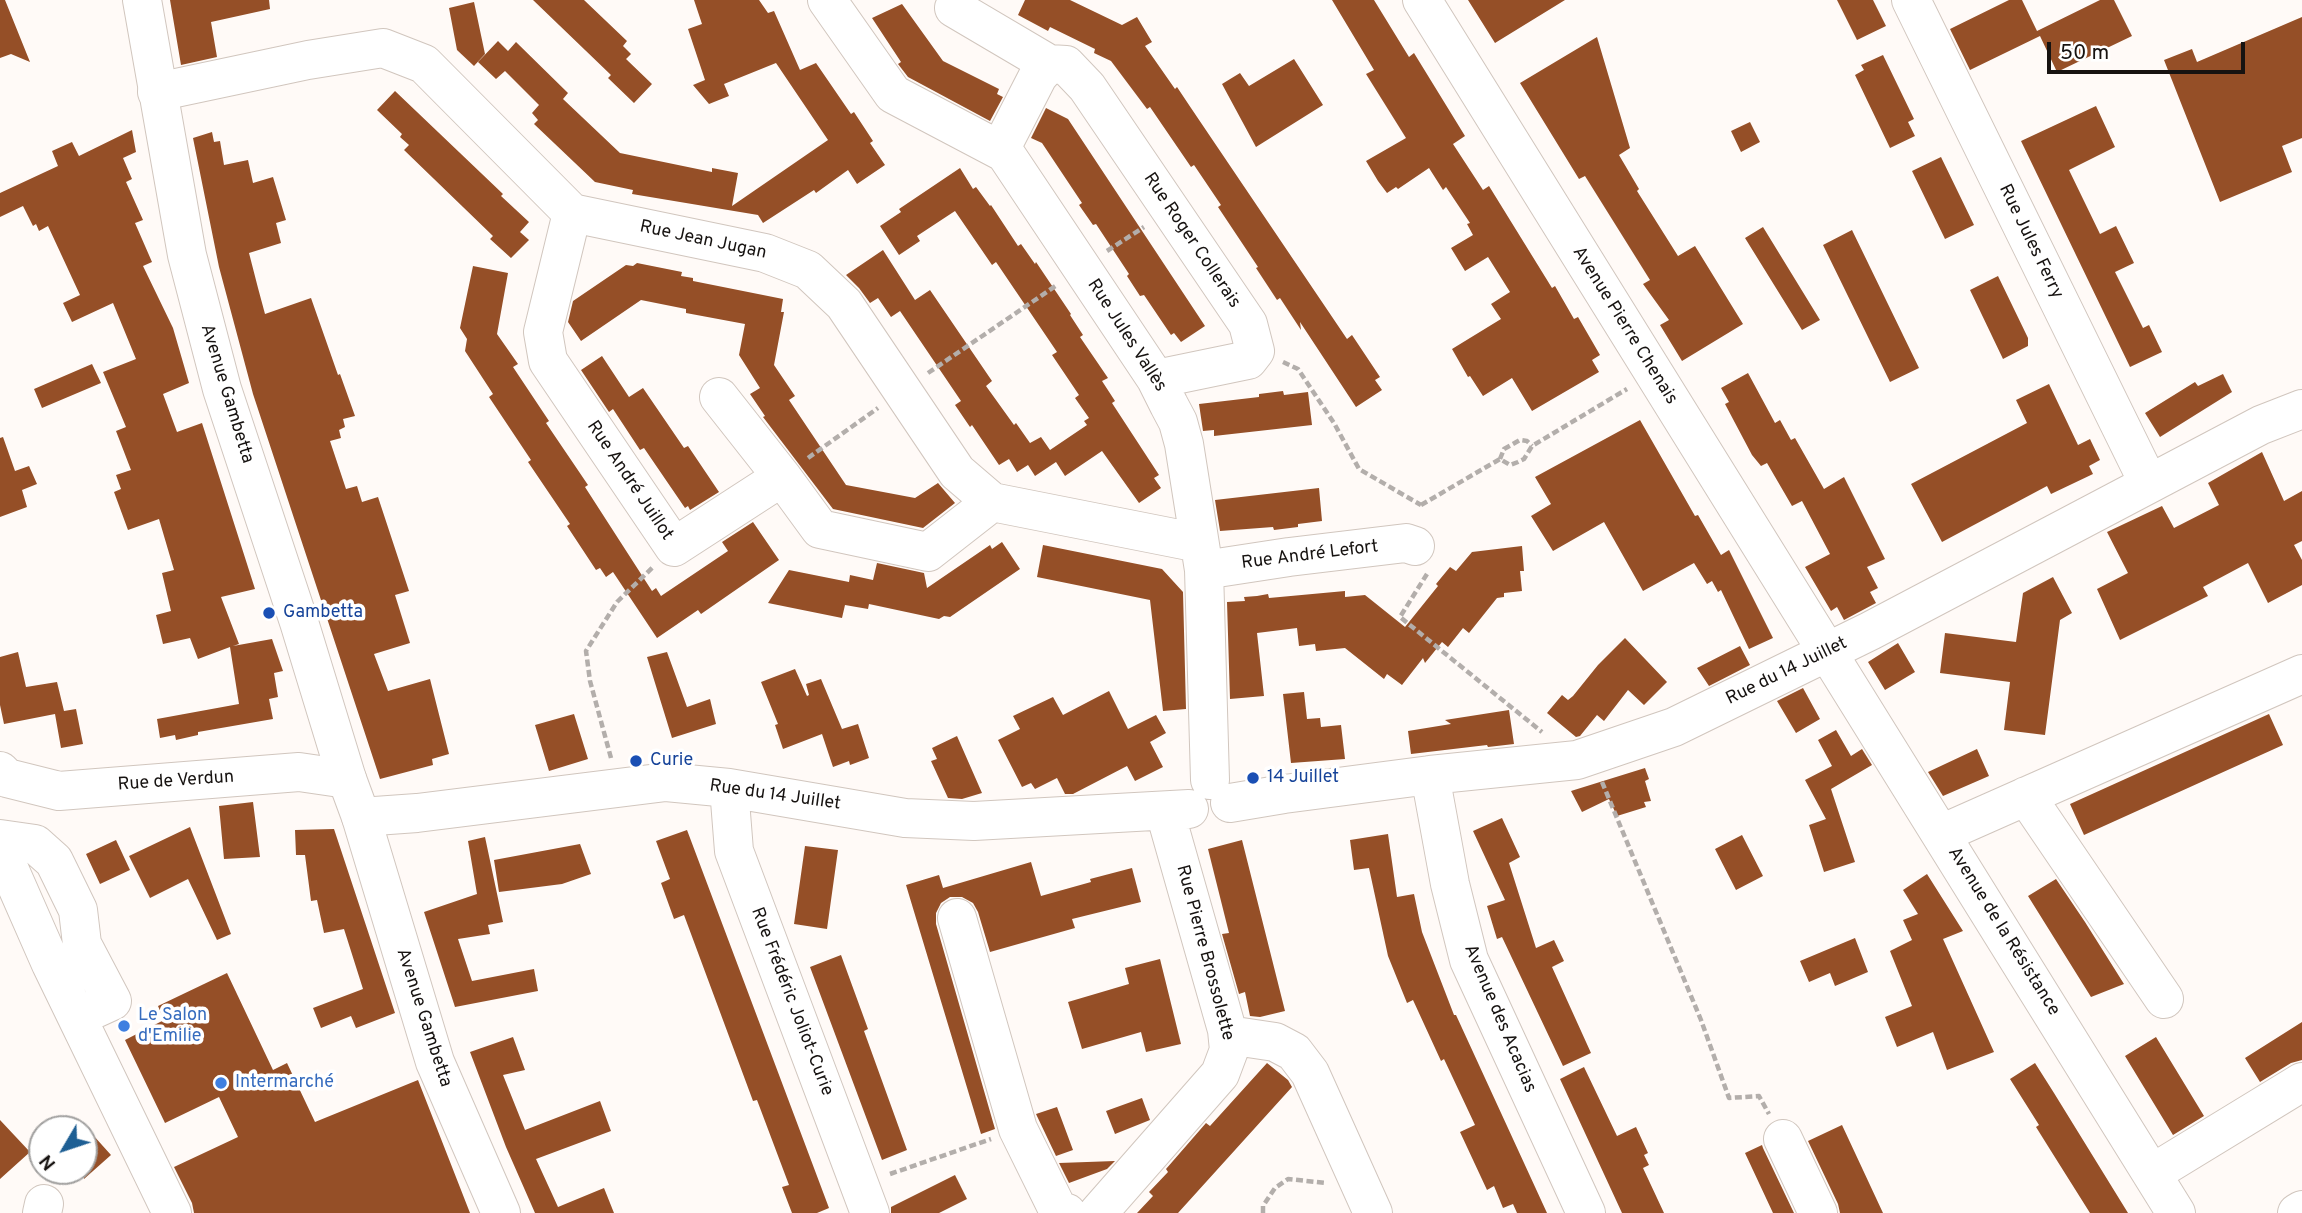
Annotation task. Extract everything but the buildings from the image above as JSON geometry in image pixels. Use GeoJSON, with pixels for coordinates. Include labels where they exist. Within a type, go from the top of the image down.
{"type":"FeatureCollection","features":[{"type":"Feature","properties":{"kind":"street","name":"Avenue Gambetta"},"geometry":{"type":"LineString","coordinates":[[142,0],[156,92],[187,255],[222,389],[361,817],[435,1062],[501,1213]]}},
{"type":"Feature","properties":{"kind":"street","name":"Rue Jules Vallès"},"geometry":{"type":"LineString","coordinates":[[827,0],[893,94],[1005,153],[1156,379],[1178,422],[1184,443],[1201,557],[1200,805]]}},
{"type":"Feature","properties":{"kind":"street","name":"Avenue Pierre Chenais"},"geometry":{"type":"LineString","coordinates":[[1422,0],[1828,651]]}},
{"type":"Feature","properties":{"kind":"street","name":"Rue Jules Ferry"},"geometry":{"type":"LineString","coordinates":[[1911,0],[2149,484]]}},
{"type":"Feature","properties":{"kind":"street","name":"Rue Roger Collerais"},"geometry":{"type":"LineString","coordinates":[[954,8],[1049,64],[1066,65],[1087,87],[1248,324],[1255,351]]}},
{"type":"Feature","properties":{"kind":"street"},"geometry":{"type":"LineString","coordinates":[[156,92],[308,60],[383,48],[424,64],[572,213]]}},
{"type":"Feature","properties":{"kind":"street"},"geometry":{"type":"LineString","coordinates":[[1000,150],[1038,76],[1049,64]]}},
{"type":"Feature","properties":{"kind":"street","name":"Rue Jean Jugan"},"geometry":{"type":"LineString","coordinates":[[572,213],[765,253],[808,270],[844,304],[957,472],[992,502],[1201,557]]}},
{"type":"Feature","properties":{"kind":"street","name":"Rue André Juillot"},"geometry":{"type":"LineString","coordinates":[[572,213],[543,332],[548,360],[674,547],[782,477]]}},
{"type":"Feature","properties":{"kind":"street"},"geometry":{"type":"LineString","coordinates":[[1156,379],[1238,364],[1248,360],[1255,351]]}},
{"type":"Feature","properties":{"kind":"street"},"geometry":{"type":"LineString","coordinates":[[719,397],[820,529],[928,552],[992,502]]}},
{"type":"Feature","properties":{"kind":"street","name":"Rue du 14 Juillet"},"geometry":{"type":"LineString","coordinates":[[361,817],[416,813],[666,782],[729,788],[905,818],[974,821],[1200,805],[1584,758],[1674,727],[1880,626],[2261,425],[2302,409]]}},
{"type":"Feature","properties":{"kind":"street","name":"Rue André Lefort"},"geometry":{"type":"LineString","coordinates":[[1201,557],[1406,543],[1415,546]]}},
{"type":"Feature","properties":{"kind":"street","name":"Avenue de la Résistance"},"geometry":{"type":"LineString","coordinates":[[1828,651],[2176,1213]]}},
{"type":"Feature","properties":{"kind":"street"},"geometry":{"type":"LineString","coordinates":[[1941,834],[2302,674]]}},
{"type":"Feature","properties":{"kind":"street","name":"Rue de Verdun"},"geometry":{"type":"LineString","coordinates":[[2,778],[59,791],[299,772],[347,779]]}},
{"type":"Feature","properties":{"kind":"street","name":"Avenue des Acacias"},"geometry":{"type":"LineString","coordinates":[[1430,775],[1450,884],[1469,960],[1586,1213]]}},
{"type":"Feature","properties":{"kind":"street","name":"Rue Frédéric Joliot-Curie"},"geometry":{"type":"LineString","coordinates":[[729,788],[734,851],[865,1199]]}},
{"type":"Feature","properties":{"kind":"street"},"geometry":{"type":"LineString","coordinates":[[2026,796],[2164,999]]}},
{"type":"Feature","properties":{"kind":"street","name":"Rue Pierre Brossolette"},"geometry":{"type":"LineString","coordinates":[[1098,1213],[1220,1074],[1229,1050],[1228,1035],[1178,856],[1200,805]]}},
{"type":"Feature","properties":{"kind":"street"},"geometry":{"type":"LineString","coordinates":[[0,839],[35,844],[54,861],[78,910],[82,944],[112,1001],[78,1017]]}},
{"type":"Feature","properties":{"kind":"street"},"geometry":{"type":"LineString","coordinates":[[0,848],[172,1213]]}},
{"type":"Feature","properties":{"kind":"street"},"geometry":{"type":"LineString","coordinates":[[957,918],[1017,1129],[1058,1210],[1067,1213]]}},
{"type":"Feature","properties":{"kind":"street"},"geometry":{"type":"LineString","coordinates":[[1228,1035],[1275,1042],[1294,1052],[1310,1073],[1373,1213]]}},
{"type":"Feature","properties":{"kind":"street"},"geometry":{"type":"LineString","coordinates":[[2153,1173],[2302,1082]]}},
{"type":"Feature","properties":{"kind":"street"},"geometry":{"type":"LineString","coordinates":[[1783,1139],[1818,1213]]}},
{"type":"Feature","properties":{"kind":"street"},"geometry":{"type":"LineString","coordinates":[[2297,1213],[2302,1210]]}},
{"type":"Feature","properties":{"kind":"path"},"geometry":{"type":"LineString","coordinates":[[782,477],[902,391],[1170,209]]}},
{"type":"Feature","properties":{"kind":"path"},"geometry":{"type":"LineString","coordinates":[[1255,351],[1298,369],[1334,423],[1359,469],[1421,505]]}},
{"type":"Feature","properties":{"kind":"path"},"geometry":{"type":"LineString","coordinates":[[1500,459],[1510,465],[1524,459],[1532,446],[1654,373]]}},
{"type":"Feature","properties":{"kind":"path"},"geometry":{"type":"LineString","coordinates":[[1421,505],[1500,459],[1504,449],[1520,440],[1527,441],[1532,446]]}},
{"type":"Feature","properties":{"kind":"path"},"geometry":{"type":"LineString","coordinates":[[1421,505],[1415,546],[1429,572],[1400,617],[1584,758],[1701,1020],[1729,1098],[1759,1096],[1783,1139]]}},
{"type":"Feature","properties":{"kind":"path"},"geometry":{"type":"LineString","coordinates":[[619,788],[590,681],[586,651],[617,602],[674,547]]}},
{"type":"Feature","properties":{"kind":"path"},"geometry":{"type":"LineString","coordinates":[[865,1199],[1017,1129]]}},
{"type":"Feature","properties":{"kind":"path"},"geometry":{"type":"LineString","coordinates":[[1263,1213],[1263,1206],[1275,1188],[1288,1179],[1320,1184],[1356,1175]]}},
{"type":"Feature","properties":{"kind":"place","name":"Gambetta"},"geometry":{"type":"Point","coordinates":[269,613]}},
{"type":"Feature","properties":{"kind":"place","name":"Curie"},"geometry":{"type":"Point","coordinates":[636,761]}},
{"type":"Feature","properties":{"kind":"place","name":"14 Juillet"},"geometry":{"type":"Point","coordinates":[1253,778]}},
{"type":"Feature","properties":{"kind":"place","name":"Le Salon d'Emilie"},"geometry":{"type":"Point","coordinates":[124,1026]}},
{"type":"Feature","properties":{"kind":"place","name":"Intermarché"},"geometry":{"type":"Point","coordinates":[221,1083]}}]}
